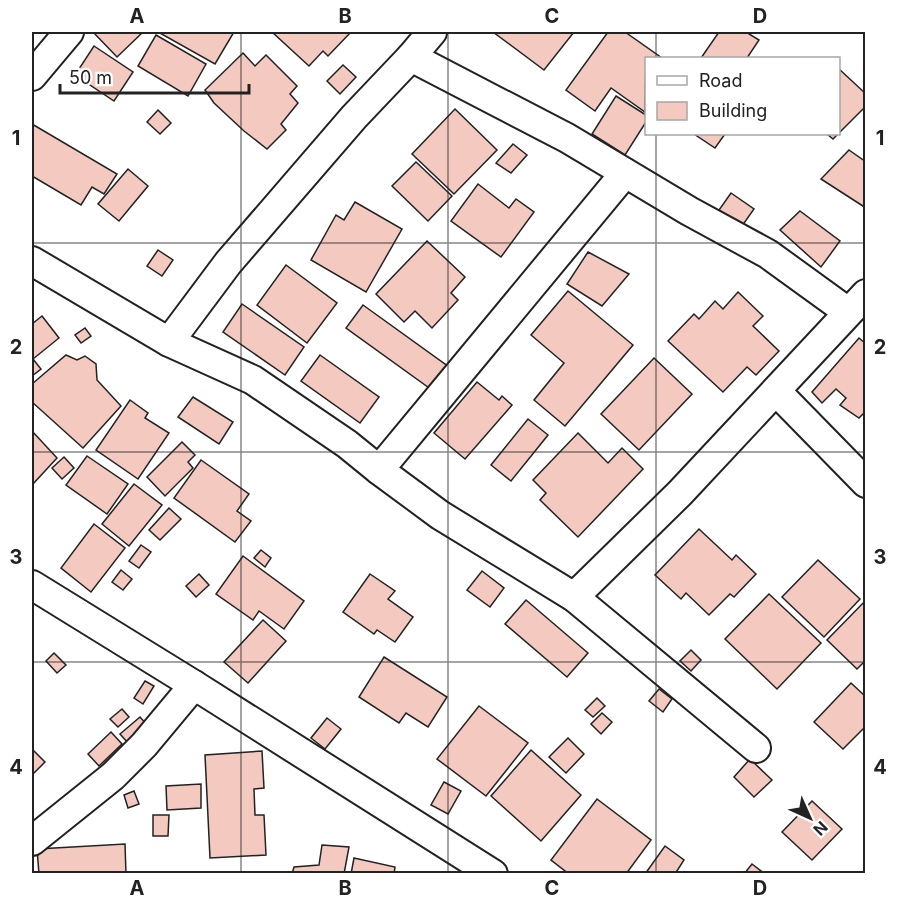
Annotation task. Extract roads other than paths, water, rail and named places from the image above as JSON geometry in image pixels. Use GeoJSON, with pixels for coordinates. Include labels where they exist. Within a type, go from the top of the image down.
{"type":"FeatureCollection","features":[{"type":"Feature","properties":{"kind":"street"},"geometry":{"type":"LineString","coordinates":[[32,76],[69,32]]}},
{"type":"Feature","properties":{"kind":"street"},"geometry":{"type":"LineString","coordinates":[[169,342],[228,263],[354,117],[432,32]]}},
{"type":"Feature","properties":{"kind":"street"},"geometry":{"type":"LineString","coordinates":[[411,57],[567,138],[857,303],[680,493],[574,597]]}},
{"type":"Feature","properties":{"kind":"street"},"geometry":{"type":"LineString","coordinates":[[379,471],[625,173]]}},
{"type":"Feature","properties":{"kind":"street"},"geometry":{"type":"LineString","coordinates":[[32,261],[169,342],[253,380],[347,444],[379,471],[440,515],[574,597],[756,748]]}},
{"type":"Feature","properties":{"kind":"street"},"geometry":{"type":"LineString","coordinates":[[776,391],[866,483]]}},
{"type":"Feature","properties":{"kind":"street"},"geometry":{"type":"LineString","coordinates":[[32,585],[493,873]]}},
{"type":"Feature","properties":{"kind":"street"},"geometry":{"type":"LineString","coordinates":[[32,841],[113,776],[144,745],[194,685]]}}]}
